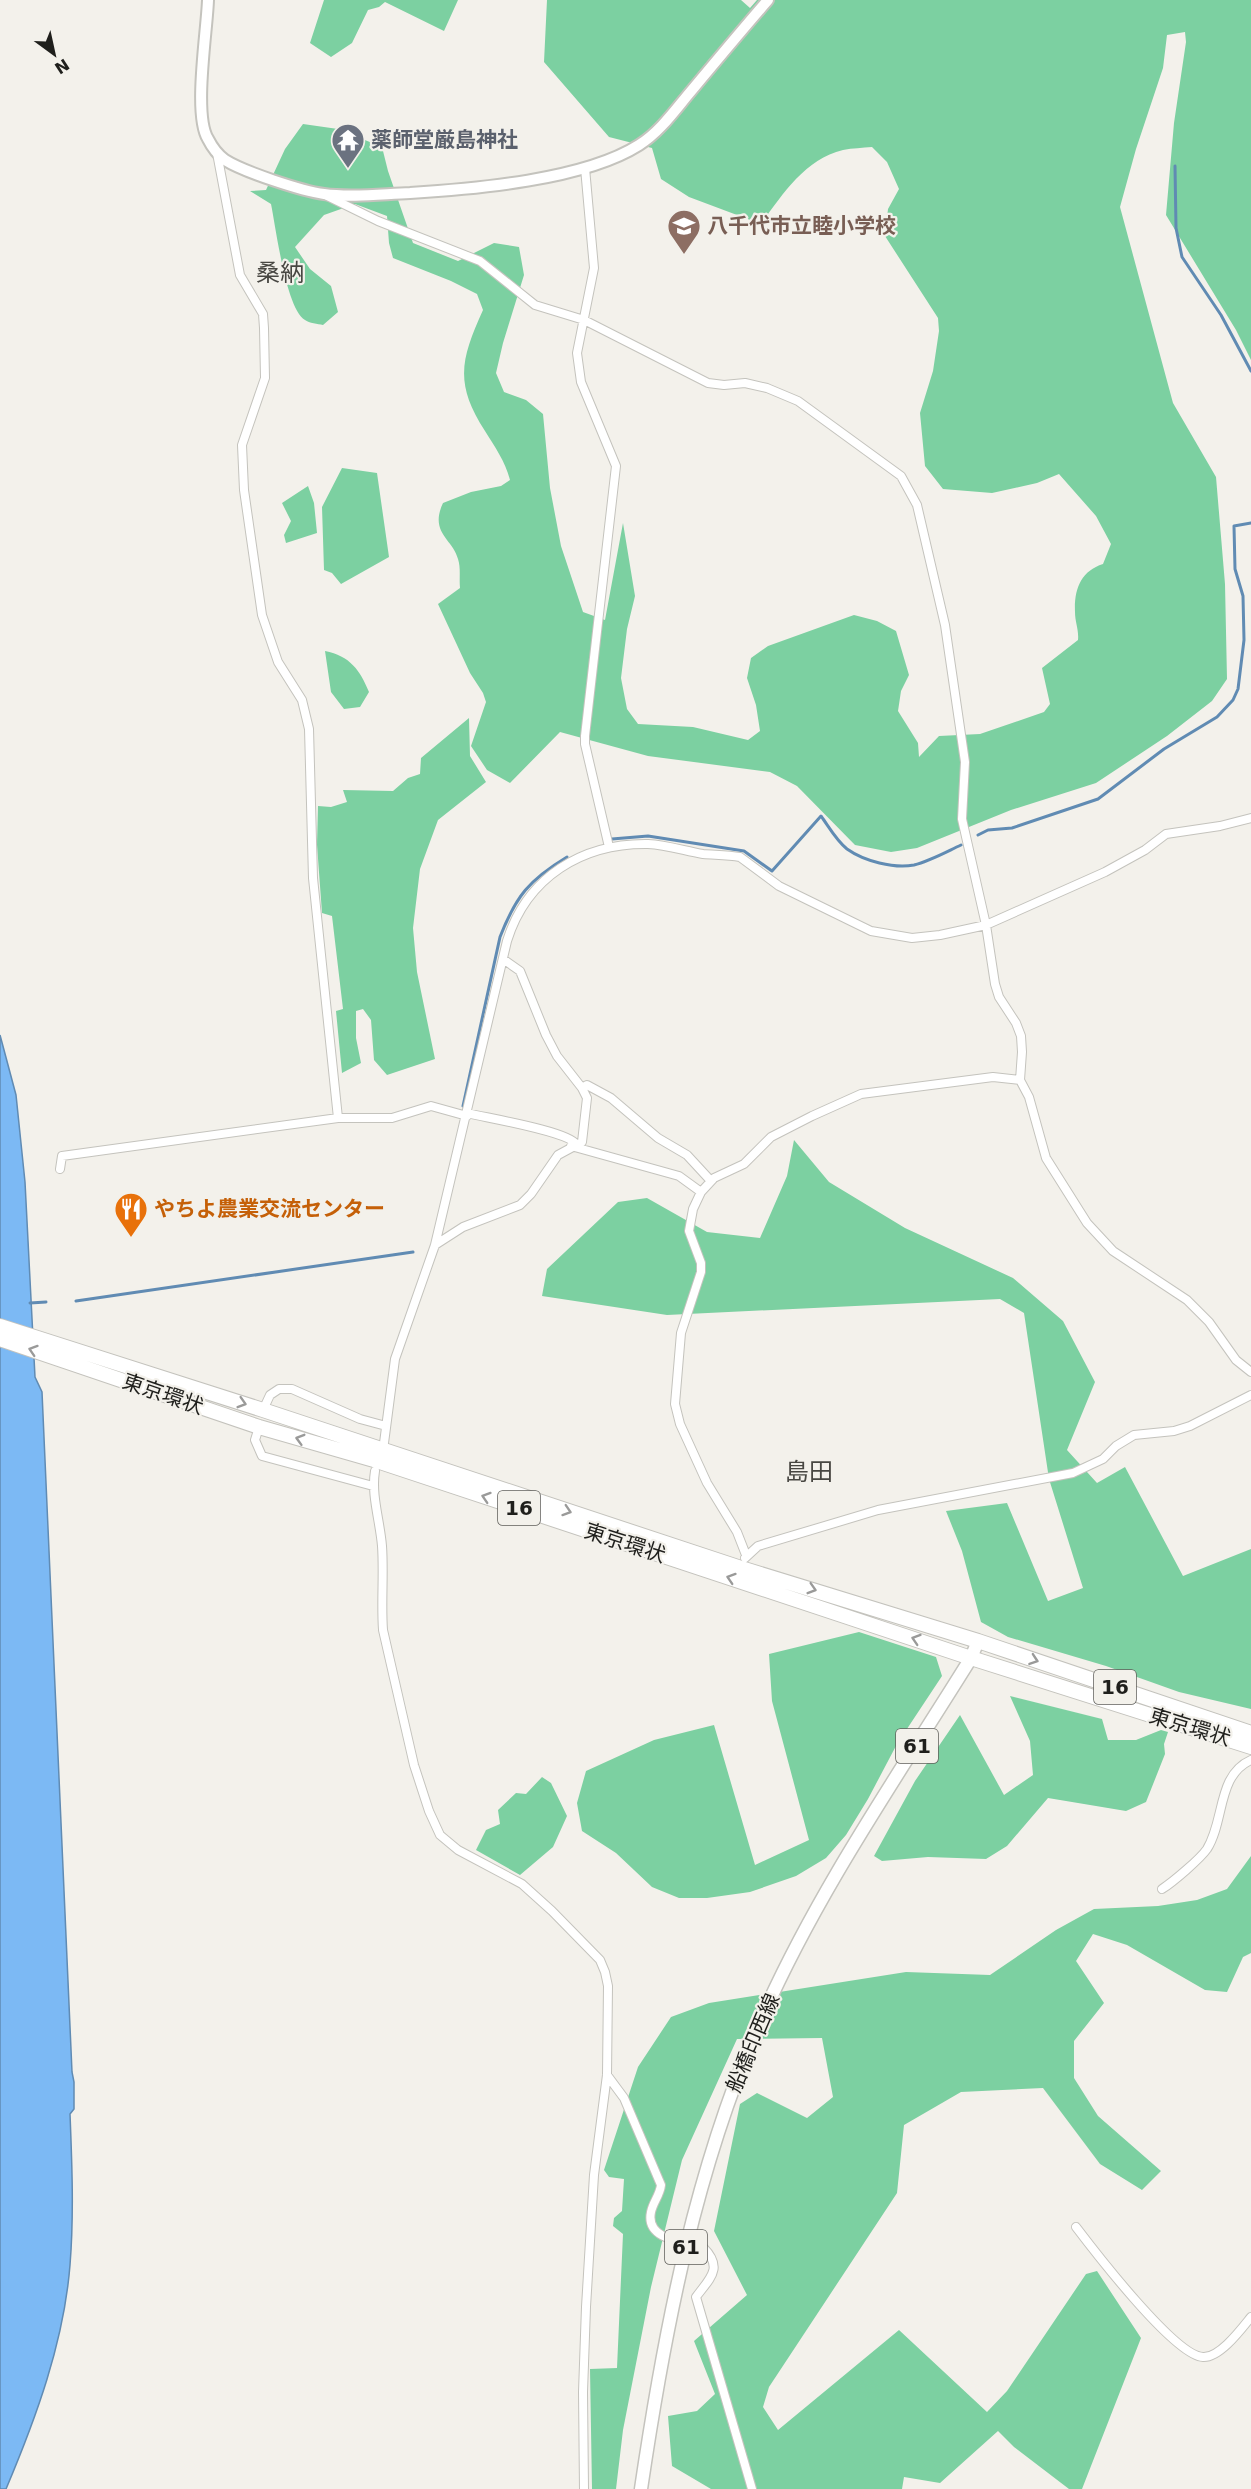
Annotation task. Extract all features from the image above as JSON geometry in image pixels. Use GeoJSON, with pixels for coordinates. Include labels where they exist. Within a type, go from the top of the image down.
{"type":"FeatureCollection","features":[{"type":"Feature","properties":{"kind":"highway","name":"東京環状"},"geometry":{"type":"LineString","coordinates":[[0,1326],[66,1354],[259,1427],[612,1532],[761,1580],[978,1641],[1251,1733]]}},
{"type":"Feature","properties":{"kind":"highway","name":"東京環状"},"geometry":{"type":"LineString","coordinates":[[0,1339],[66,1354],[263,1410],[612,1532],[743,1561],[761,1580],[971,1658],[1251,1746]]}},
{"type":"Feature","properties":{"kind":"main road","name":"船橋印西線"},"geometry":{"type":"LineString","coordinates":[[641,2489],[656,2390],[687,2243],[727,2105],[764,2014],[807,1927],[971,1658],[978,1641]]}},
{"type":"Feature","properties":{"kind":"street"},"geometry":{"type":"LineString","coordinates":[[208,0],[202,81],[202,120],[204,133],[216,151],[225,159],[282,183],[323,194],[378,221],[480,261],[535,305],[584,320],[708,382],[724,385],[745,383],[767,388],[798,401],[901,476],[917,505],[945,625],[965,762],[962,819],[986,925],[995,984],[999,997],[1016,1023],[1021,1036],[1020,1080],[1029,1097],[1046,1158],[1087,1222],[1119,1257],[1146,1271],[1187,1300],[1209,1322],[1236,1360],[1251,1372]]}},
{"type":"Feature","properties":{"kind":"street"},"geometry":{"type":"LineString","coordinates":[[323,194],[355,195],[447,190],[498,184],[585,168],[623,154],[657,132],[768,0]]}},
{"type":"Feature","properties":{"kind":"street"},"geometry":{"type":"LineString","coordinates":[[216,151],[240,274],[263,314],[265,378],[244,434],[242,445],[244,490],[262,615],[278,662],[302,700],[309,729],[313,868],[338,1118]]}},
{"type":"Feature","properties":{"kind":"street"},"geometry":{"type":"LineString","coordinates":[[585,168],[594,268],[577,353],[578,368],[581,382],[616,466],[585,736],[609,847]]}},
{"type":"Feature","properties":{"kind":"street"},"geometry":{"type":"LineString","coordinates":[[384,1443],[395,1359],[435,1245],[511,928],[535,889],[574,860],[584,854],[609,847],[651,844],[704,854],[740,857],[779,885],[871,931],[912,938],[940,935],[986,925],[1106,872],[1145,850],[1167,834],[1220,826],[1251,818]]}},
{"type":"Feature","properties":{"kind":"street"},"geometry":{"type":"LineString","coordinates":[[435,1245],[463,1227],[520,1205],[531,1194],[558,1155],[582,1142],[587,1098],[557,1056],[520,971],[503,959]]}},
{"type":"Feature","properties":{"kind":"street"},"geometry":{"type":"LineString","coordinates":[[743,1561],[737,1532],[707,1484],[680,1424],[675,1404],[681,1333],[700,1272],[701,1263],[689,1231],[693,1209],[700,1192],[711,1181],[744,1164],[771,1137],[861,1095],[993,1077],[1020,1080]]}},
{"type":"Feature","properties":{"kind":"street"},"geometry":{"type":"LineString","coordinates":[[582,1088],[587,1085],[611,1098],[651,1133],[687,1155],[711,1181]]}},
{"type":"Feature","properties":{"kind":"street"},"geometry":{"type":"LineString","coordinates":[[60,1169],[62,1156],[338,1118],[392,1118],[431,1106],[555,1133],[573,1139],[573,1145]]}},
{"type":"Feature","properties":{"kind":"street"},"geometry":{"type":"LineString","coordinates":[[573,1145],[679,1176],[700,1192]]}},
{"type":"Feature","properties":{"kind":"street"},"geometry":{"type":"LineString","coordinates":[[263,1410],[270,1395],[279,1389],[292,1389],[360,1419],[386,1426]]}},
{"type":"Feature","properties":{"kind":"street"},"geometry":{"type":"LineString","coordinates":[[743,1561],[758,1546],[878,1510],[1073,1473],[1103,1459],[1116,1446],[1134,1435],[1174,1431],[1190,1426],[1251,1395]]}},
{"type":"Feature","properties":{"kind":"street"},"geometry":{"type":"LineString","coordinates":[[259,1427],[255,1440],[262,1456],[372,1486]]}},
{"type":"Feature","properties":{"kind":"street"},"geometry":{"type":"LineString","coordinates":[[375,1472],[372,1486],[377,1506],[382,1549],[383,1630],[406,1733],[429,1811],[440,1835],[447,1843],[522,1884],[573,1932],[600,1960],[608,1986],[605,2062],[607,2075],[594,2175],[591,2224],[583,2392],[584,2489]]}},
{"type":"Feature","properties":{"kind":"street"},"geometry":{"type":"LineString","coordinates":[[1162,1889],[1173,1882],[1207,1849],[1234,1771],[1251,1760]]}},
{"type":"Feature","properties":{"kind":"street"},"geometry":{"type":"LineString","coordinates":[[607,2075],[624,2098],[661,2185],[651,2210],[652,2226],[657,2233],[703,2247],[714,2262],[714,2272],[696,2297],[752,2489]]}},
{"type":"Feature","properties":{"kind":"street"},"geometry":{"type":"LineString","coordinates":[[1076,2227],[1153,2319],[1184,2348],[1195,2355],[1205,2358],[1215,2353],[1232,2340],[1251,2316]]}},
{"type":"Feature","properties":{"kind":"green space"},"geometry":{"type":"Polygon","coordinates":[[[324,0],[458,0],[444,31],[385,2],[379,7],[368,10],[352,43],[331,57],[310,43],[324,0]]]}},
{"type":"Feature","properties":{"kind":"green space"},"geometry":{"type":"Polygon","coordinates":[[[547,0],[741,0],[750,8],[757,0],[1251,0],[1251,360],[1236,330],[1166,215],[1174,123],[1186,42],[1185,32],[1167,35],[1163,68],[1136,149],[1120,207],[1173,403],[1216,477],[1225,584],[1227,679],[1212,701],[1167,736],[1096,783],[1011,810],[917,848],[891,852],[855,845],[797,786],[770,772],[648,756],[560,732],[510,783],[487,770],[471,746],[486,702],[438,604],[460,588],[458,559],[440,529],[439,513],[443,503],[471,492],[501,486],[510,480],[499,454],[475,414],[465,385],[466,357],[483,310],[477,294],[393,258],[389,243],[387,216],[355,204],[324,215],[295,247],[310,269],[331,286],[338,312],[323,325],[311,323],[298,313],[287,285],[271,204],[250,191],[266,190],[285,149],[303,124],[338,129],[382,147],[413,243],[458,261],[494,243],[519,247],[524,275],[496,373],[504,392],[526,400],[543,414],[550,488],[561,546],[583,612],[605,620],[623,523],[635,596],[627,629],[621,678],[627,709],[638,724],[693,727],[748,740],[760,731],[756,705],[747,678],[751,658],[768,646],[854,615],[877,621],[896,631],[909,675],[901,691],[898,711],[918,743],[919,757],[939,736],[980,734],[1044,712],[1050,704],[1042,668],[1078,640],[1075,612],[1080,582],[1089,571],[1103,564],[1111,544],[1096,516],[1059,474],[1037,483],[992,493],[943,489],[925,466],[920,413],[933,371],[939,331],[938,318],[885,236],[888,209],[899,189],[887,162],[872,147],[843,150],[817,161],[777,201],[761,224],[689,197],[661,179],[652,148],[609,137],[544,62],[547,0]]]}},
{"type":"Feature","properties":{"kind":"green space"},"geometry":{"type":"Polygon","coordinates":[[[342,468],[377,473],[389,557],[341,584],[332,573],[324,570],[322,507],[342,468]]]}},
{"type":"Feature","properties":{"kind":"green space"},"geometry":{"type":"Polygon","coordinates":[[[308,486],[314,503],[317,533],[286,543],[284,535],[291,521],[282,503],[308,486]]]}},
{"type":"Feature","properties":{"kind":"green space"},"geometry":{"type":"Polygon","coordinates":[[[325,651],[348,660],[362,677],[369,692],[360,707],[344,709],[331,692],[325,651]]]}},
{"type":"Feature","properties":{"kind":"green space"},"geometry":{"type":"Polygon","coordinates":[[[469,718],[470,756],[486,782],[438,820],[420,869],[413,928],[417,972],[435,1059],[387,1075],[374,1060],[371,1020],[363,1009],[356,1011],[356,1038],[361,1063],[342,1073],[336,1011],[343,1009],[332,916],[322,913],[317,845],[318,806],[331,807],[347,802],[343,790],[393,791],[408,778],[420,774],[421,758],[469,718]]]}},
{"type":"Feature","properties":{"kind":"green space"},"geometry":{"type":"Polygon","coordinates":[[[794,1140],[829,1182],[905,1228],[1013,1278],[1063,1321],[1095,1382],[1067,1450],[1097,1483],[1125,1467],[1183,1576],[1251,1549],[1251,1709],[1179,1692],[1106,1666],[1008,1637],[981,1622],[962,1551],[946,1511],[1007,1503],[1048,1601],[1083,1588],[1049,1479],[1024,1313],[1000,1299],[667,1315],[542,1296],[547,1269],[618,1202],[647,1198],[707,1232],[760,1238],[787,1176],[794,1140]]]}},
{"type":"Feature","properties":{"kind":"green space"},"geometry":{"type":"Polygon","coordinates":[[[859,1632],[936,1657],[942,1676],[897,1744],[846,1835],[826,1858],[796,1876],[750,1892],[707,1898],[679,1898],[652,1887],[616,1853],[582,1831],[577,1803],[586,1771],[654,1740],[714,1725],[755,1865],[809,1840],[772,1701],[769,1654],[859,1632]]]}},
{"type":"Feature","properties":{"kind":"green space"},"geometry":{"type":"Polygon","coordinates":[[[1010,1696],[1102,1719],[1108,1740],[1136,1740],[1161,1730],[1168,1732],[1164,1744],[1165,1754],[1146,1802],[1126,1811],[1048,1798],[1007,1846],[986,1859],[928,1857],[882,1861],[874,1856],[915,1781],[960,1715],[1004,1795],[1033,1775],[1030,1741],[1010,1696]]]}},
{"type":"Feature","properties":{"kind":"green space"},"geometry":{"type":"Polygon","coordinates":[[[542,1777],[551,1783],[567,1816],[553,1847],[520,1875],[476,1850],[486,1830],[500,1824],[498,1810],[516,1793],[526,1794],[542,1777]]]}},
{"type":"Feature","properties":{"kind":"green space"},"geometry":{"type":"Polygon","coordinates":[[[1251,1856],[1251,1953],[1243,1957],[1227,1992],[1205,1990],[1127,1945],[1093,1934],[1076,1961],[1104,2003],[1074,2041],[1074,2078],[1098,2116],[1161,2171],[1142,2190],[1100,2164],[1043,2088],[961,2092],[904,2125],[897,2193],[769,2387],[763,2407],[778,2430],[899,2330],[987,2412],[1007,2391],[1086,2274],[1097,2271],[1141,2338],[1082,2489],[1069,2489],[1014,2447],[998,2431],[940,2483],[904,2477],[902,2489],[711,2489],[672,2466],[668,2416],[697,2411],[715,2394],[694,2341],[747,2295],[714,2231],[740,2104],[757,2093],[807,2118],[833,2097],[822,2038],[737,2039],[682,2160],[651,2287],[623,2430],[616,2489],[592,2489],[590,2369],[617,2368],[623,2234],[613,2226],[614,2218],[622,2211],[624,2179],[609,2177],[604,2170],[638,2067],[671,2017],[709,2003],[906,1972],[990,1975],[1056,1930],[1094,1909],[1158,1906],[1197,1900],[1227,1889],[1251,1856]]]}},
{"type":"Feature","properties":{"kind":"water"},"geometry":{"type":"Polygon","coordinates":[[[0,1035],[16,1095],[25,1182],[35,1377],[42,1392],[74,2082],[74,2109],[70,2114],[72,2227],[67,2294],[47,2379],[6,2489],[0,2489],[0,1035]]]}},
{"type":"Feature","properties":{"kind":"waterway"},"geometry":{"type":"LineString","coordinates":[[1175,166],[1176,228],[1182,257],[1221,315],[1251,371]]}},
{"type":"Feature","properties":{"kind":"waterway"},"geometry":{"type":"LineString","coordinates":[[978,835],[988,830],[1012,828],[1098,799],[1164,749],[1217,717],[1233,700],[1238,689],[1244,640],[1243,596],[1235,569],[1234,526],[1251,523]]}},
{"type":"Feature","properties":{"kind":"waterway"},"geometry":{"type":"LineString","coordinates":[[612,839],[648,836],[744,851],[772,871],[821,816],[836,838],[847,849],[879,863],[897,866],[914,865],[961,845]]}},
{"type":"Feature","properties":{"kind":"waterway"},"geometry":{"type":"LineString","coordinates":[[463,1106],[500,937],[512,910],[525,890],[543,873],[567,857]]}},
{"type":"Feature","properties":{"kind":"waterway"},"geometry":{"type":"LineString","coordinates":[[76,1301],[413,1252]]}},
{"type":"Feature","properties":{"kind":"waterway"},"geometry":{"type":"LineString","coordinates":[[30,1303],[46,1302]]}},
{"type":"Feature","properties":{"kind":"place","name":"薬師堂厳島神社"},"geometry":{"type":"Point","coordinates":[348,169]}},
{"type":"Feature","properties":{"kind":"place","name":"八千代市立睦小学校"},"geometry":{"type":"Point","coordinates":[684,255]}},
{"type":"Feature","properties":{"kind":"place","name":"やちよ農業交流センター"},"geometry":{"type":"Point","coordinates":[131,1238]}},
{"type":"Feature","properties":{"kind":"district","name":"桑納"},"geometry":{"type":"Point","coordinates":[280,273]}},
{"type":"Feature","properties":{"kind":"district","name":"島田"},"geometry":{"type":"Point","coordinates":[809,1472]}}]}
